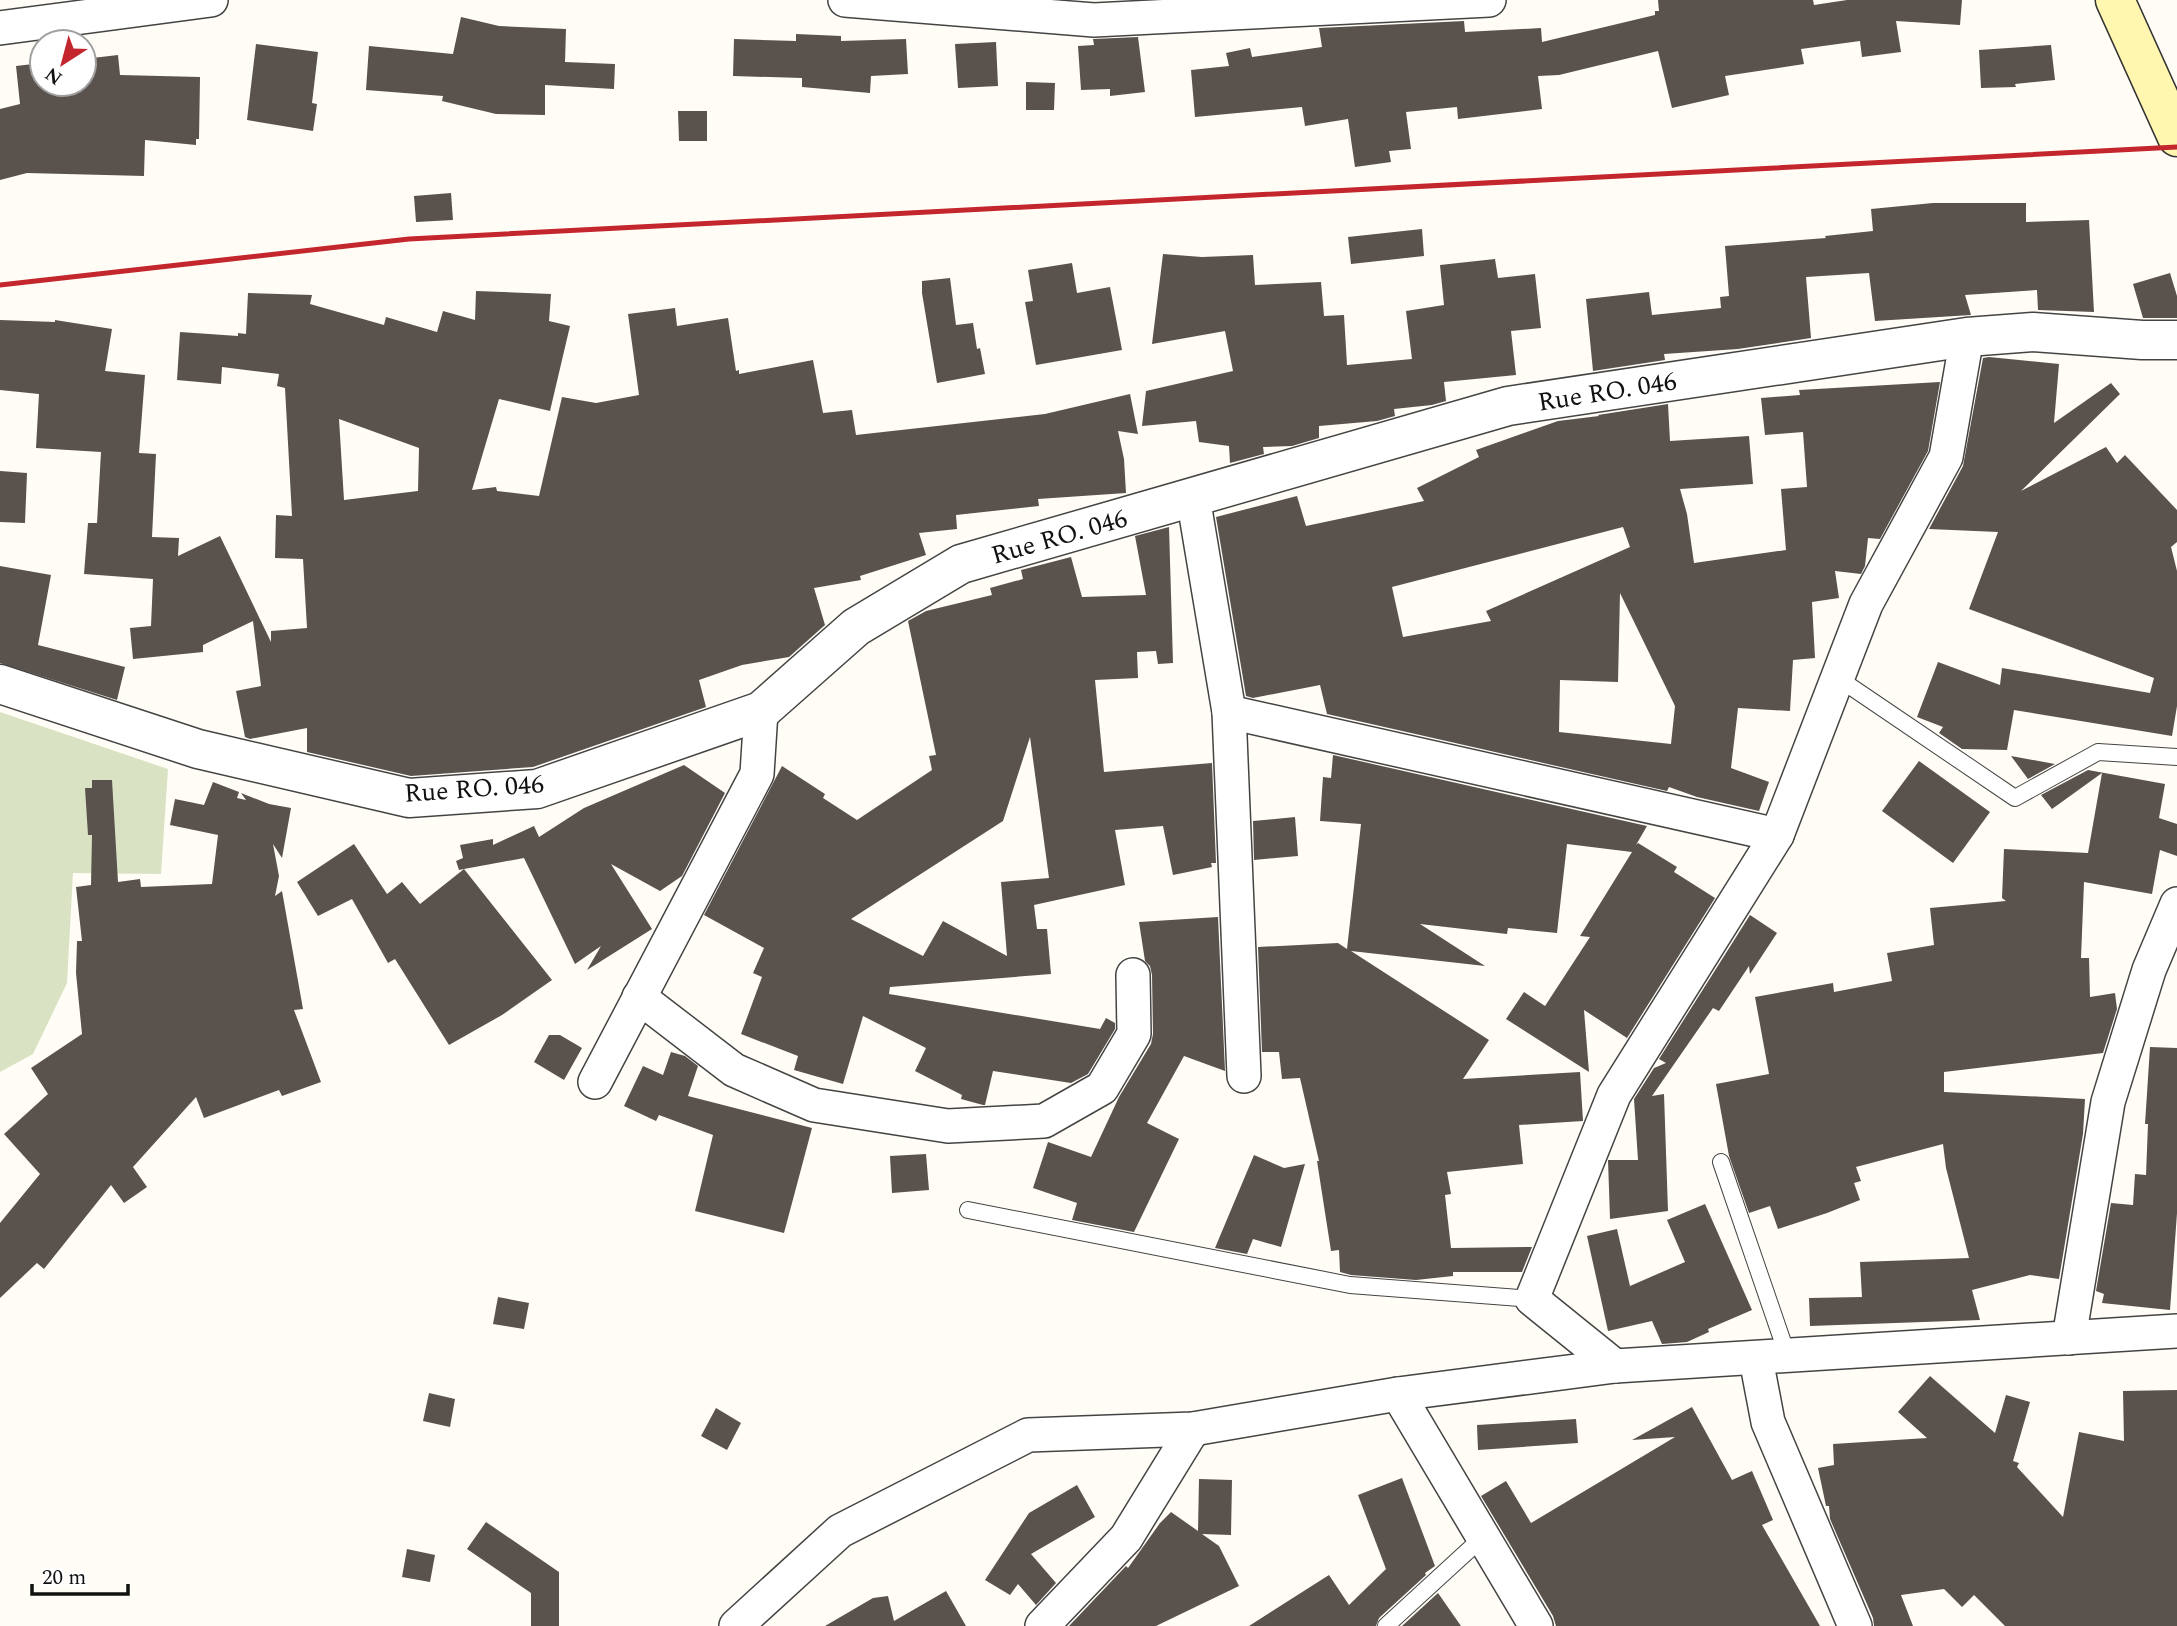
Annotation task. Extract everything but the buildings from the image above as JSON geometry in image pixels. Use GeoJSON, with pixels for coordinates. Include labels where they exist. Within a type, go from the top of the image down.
{"type":"FeatureCollection","features":[{"type":"Feature","properties":{"kind":"main road"},"geometry":{"type":"LineString","coordinates":[[2115,0],[2165,85],[2177,137]]}},
{"type":"Feature","properties":{"kind":"street"},"geometry":{"type":"LineString","coordinates":[[0,28],[211,0]]}},
{"type":"Feature","properties":{"kind":"street"},"geometry":{"type":"LineString","coordinates":[[845,0],[1053,8],[1094,20],[1489,0]]}},
{"type":"Feature","properties":{"kind":"street","name":"Rue RO. 046"},"geometry":{"type":"LineString","coordinates":[[0,684],[198,749],[409,797],[537,789],[761,711],[856,627],[961,564],[1508,406],[1967,337],[2032,332],[2177,340]]}},
{"type":"Feature","properties":{"kind":"street"},"geometry":{"type":"LineString","coordinates":[[1615,1366],[1532,1299],[1614,1095],[1777,835],[1866,604],[1946,457],[1967,337]]}},
{"type":"Feature","properties":{"kind":"street"},"geometry":{"type":"LineString","coordinates":[[1194,497],[1229,712],[1244,1076]]}},
{"type":"Feature","properties":{"kind":"street"},"geometry":{"type":"LineString","coordinates":[[595,1082],[757,774],[761,711]]}},
{"type":"Feature","properties":{"kind":"street"},"geometry":{"type":"LineString","coordinates":[[1229,712],[1777,835]]}},
{"type":"Feature","properties":{"kind":"street"},"geometry":{"type":"LineString","coordinates":[[2070,1338],[2108,1102],[2149,970],[2177,904]]}},
{"type":"Feature","properties":{"kind":"street"},"geometry":{"type":"LineString","coordinates":[[639,997],[734,1070],[803,1100],[948,1126],[1044,1121],[1102,1088],[1134,1034],[1133,975]]}},
{"type":"Feature","properties":{"kind":"street"},"geometry":{"type":"LineString","coordinates":[[736,1626],[840,1531],[1028,1435],[1193,1429],[1398,1394],[1615,1366],[2177,1331]]}},
{"type":"Feature","properties":{"kind":"street"},"geometry":{"type":"LineString","coordinates":[[1772,1358],[1768,1422],[1855,1626]]}},
{"type":"Feature","properties":{"kind":"street"},"geometry":{"type":"LineString","coordinates":[[1398,1394],[1536,1626]]}},
{"type":"Feature","properties":{"kind":"street"},"geometry":{"type":"LineString","coordinates":[[1042,1626],[1126,1538],[1193,1429]]}},
{"type":"Feature","properties":{"kind":"lane"},"geometry":{"type":"LineString","coordinates":[[1838,678],[2015,798],[2098,752],[2177,757]]}},
{"type":"Feature","properties":{"kind":"lane"},"geometry":{"type":"LineString","coordinates":[[1721,1162],[1772,1358]]}},
{"type":"Feature","properties":{"kind":"lane"},"geometry":{"type":"LineString","coordinates":[[968,1210],[1350,1285],[1532,1299]]}},
{"type":"Feature","properties":{"kind":"lane"},"geometry":{"type":"LineString","coordinates":[[1386,1626],[1483,1537]]}},
{"type":"Feature","properties":{"kind":"green space"},"geometry":{"type":"Polygon","coordinates":[[[0,712],[168,769],[161,874],[73,873],[67,983],[33,1054],[0,1072],[0,712]]]}},
{"type":"Feature","properties":{"kind":"railway"},"geometry":{"type":"LineString","coordinates":[[0,285],[409,239],[2177,147]]}}]}
